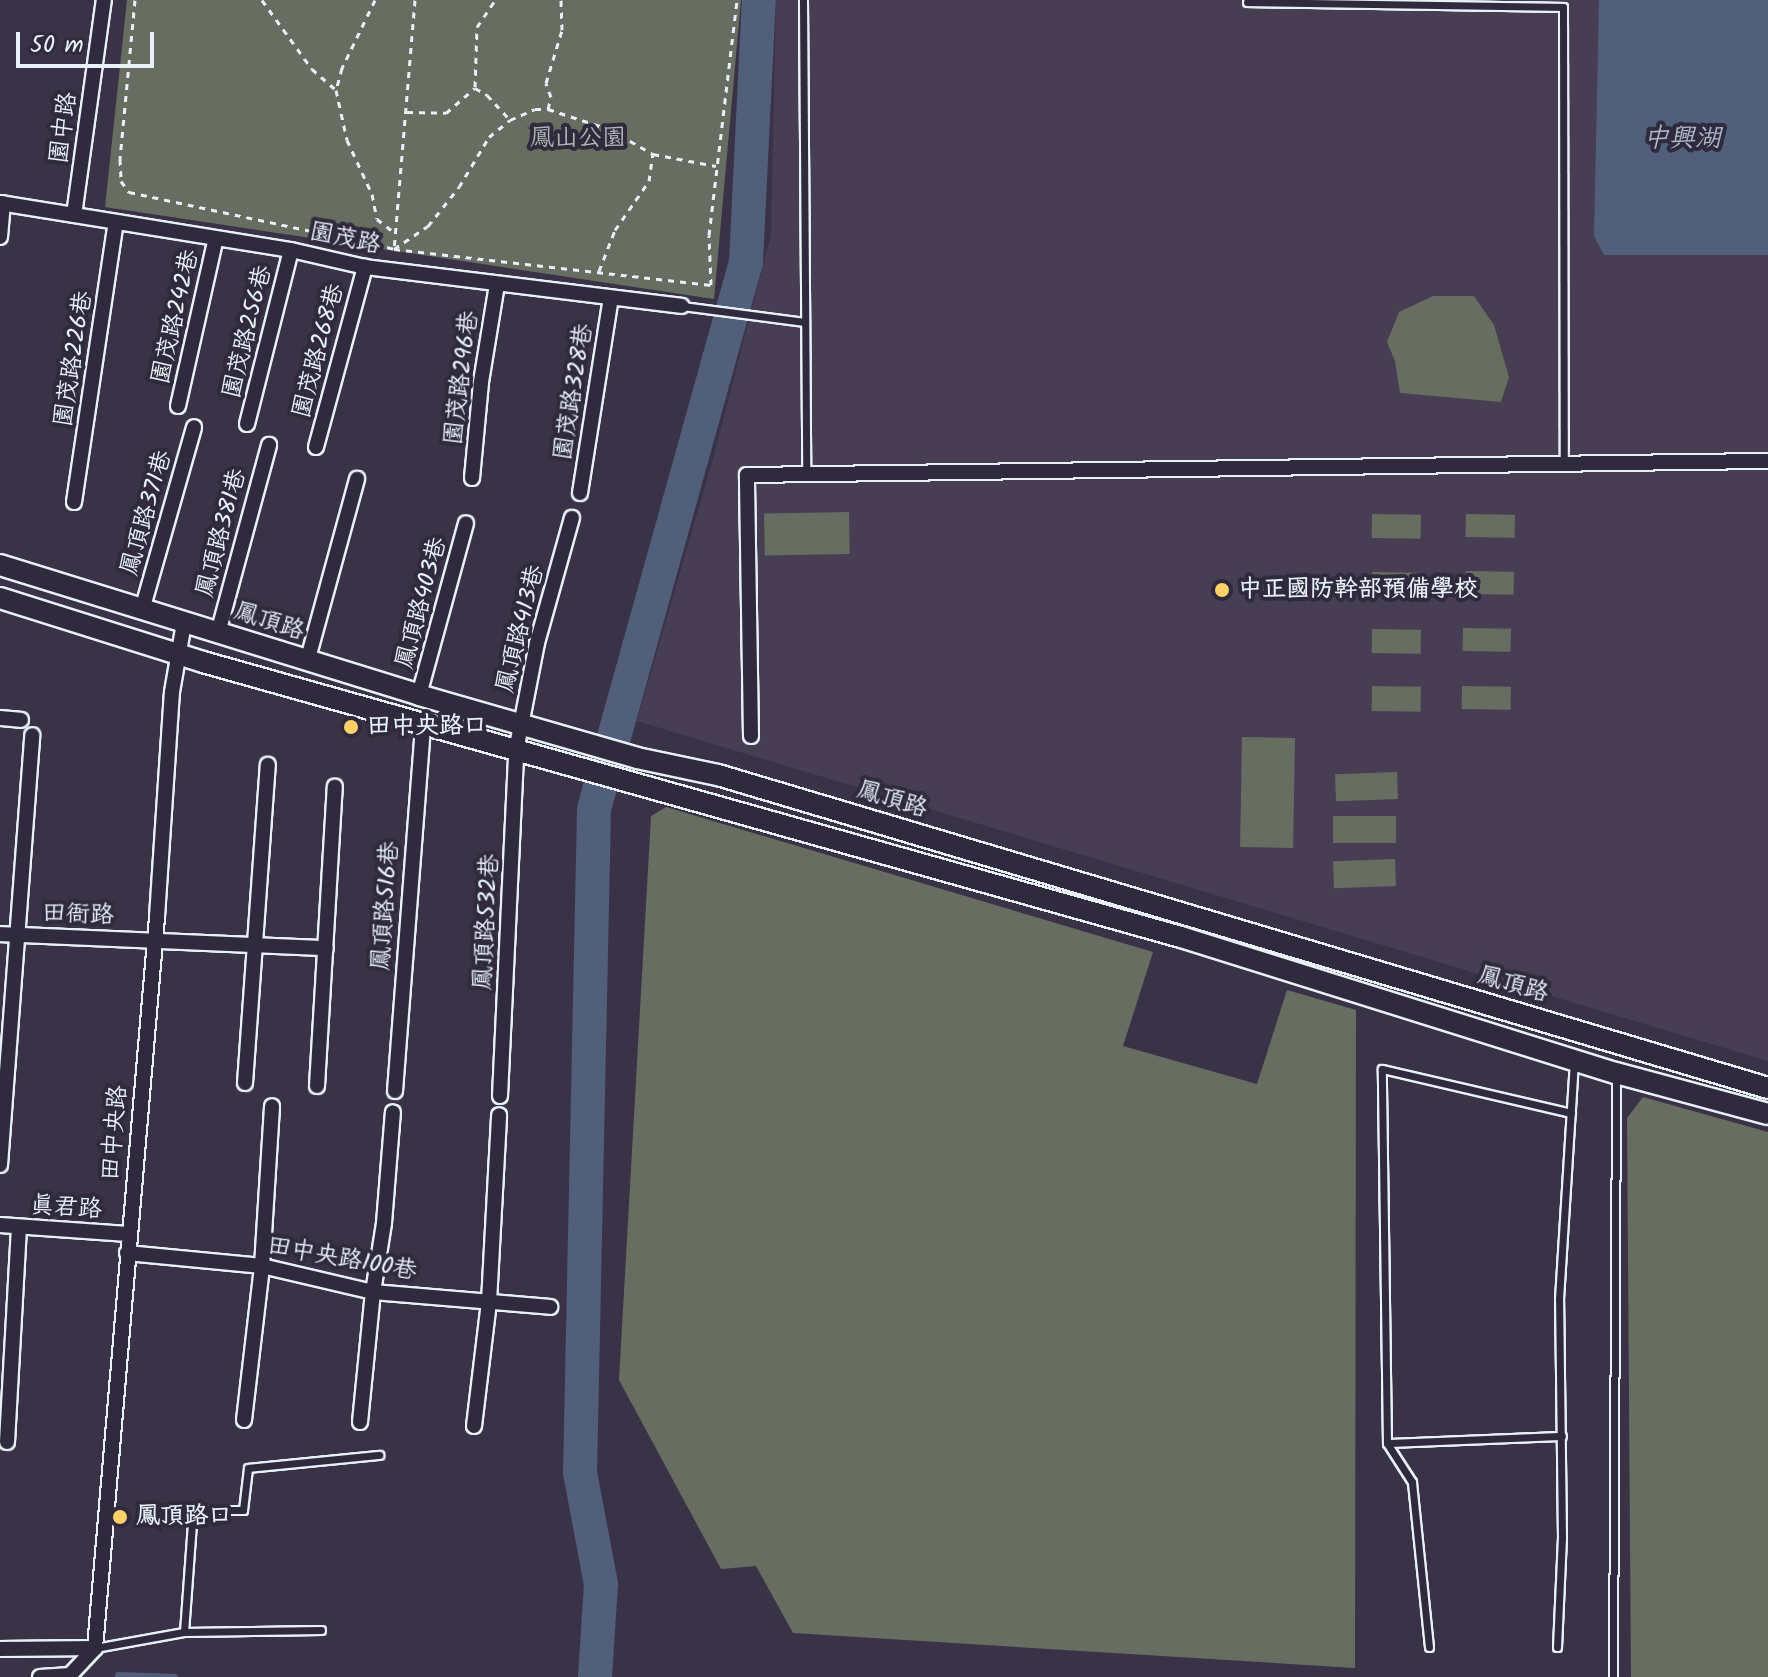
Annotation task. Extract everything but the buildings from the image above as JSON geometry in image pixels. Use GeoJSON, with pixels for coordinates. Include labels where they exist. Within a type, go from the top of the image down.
{"type":"FeatureCollection","features":[{"type":"Feature","properties":{"kind":"main road","name":"鳳頂路"},"geometry":{"type":"LineString","coordinates":[[0,565],[307,662],[637,758],[718,775],[1768,1088]]}},
{"type":"Feature","properties":{"kind":"main road"},"geometry":{"type":"LineString","coordinates":[[0,598],[177,655],[1181,937],[1616,1073],[1768,1114]]}},
{"type":"Feature","properties":{"kind":"street","name":"園中路"},"geometry":{"type":"LineString","coordinates":[[74,215],[104,0]]}},
{"type":"Feature","properties":{"kind":"street","name":"園茂路"},"geometry":{"type":"LineString","coordinates":[[2,203],[291,250],[365,267],[682,306]]}},
{"type":"Feature","properties":{"kind":"street"},"geometry":{"type":"LineString","coordinates":[[0,237],[2,203]]}},
{"type":"Feature","properties":{"kind":"street","name":"園茂路226巷"},"geometry":{"type":"LineString","coordinates":[[74,502],[116,222]]}},
{"type":"Feature","properties":{"kind":"street","name":"園茂路242巷"},"geometry":{"type":"LineString","coordinates":[[178,406],[216,238]]}},
{"type":"Feature","properties":{"kind":"street","name":"園茂路256巷"},"geometry":{"type":"LineString","coordinates":[[247,424],[291,250]]}},
{"type":"Feature","properties":{"kind":"street","name":"園茂路268巷"},"geometry":{"type":"LineString","coordinates":[[316,447],[365,267]]}},
{"type":"Feature","properties":{"kind":"street","name":"園茂路296巷"},"geometry":{"type":"LineString","coordinates":[[472,478],[481,382],[497,284]]}},
{"type":"Feature","properties":{"kind":"street","name":"園茂路328巷"},"geometry":{"type":"LineString","coordinates":[[580,493],[611,298]]}},
{"type":"Feature","properties":{"kind":"street","name":"鳳頂路371巷"},"geometry":{"type":"LineString","coordinates":[[142,610],[194,427]]}},
{"type":"Feature","properties":{"kind":"street","name":"鳳頂路381巷"},"geometry":{"type":"LineString","coordinates":[[218,633],[269,445]]}},
{"type":"Feature","properties":{"kind":"street"},"geometry":{"type":"LineString","coordinates":[[751,736],[747,475],[1768,461]]}},
{"type":"Feature","properties":{"kind":"street"},"geometry":{"type":"LineString","coordinates":[[307,662],[357,479]]}},
{"type":"Feature","properties":{"kind":"street","name":"鳳頂路413巷"},"geometry":{"type":"LineString","coordinates":[[516,751],[537,643],[572,518]]}},
{"type":"Feature","properties":{"kind":"street","name":"鳳頂路403巷"},"geometry":{"type":"LineString","coordinates":[[419,695],[466,523]]}},
{"type":"Feature","properties":{"kind":"street","name":"田中央路"},"geometry":{"type":"LineString","coordinates":[[95,1648],[177,655],[184,623]]}},
{"type":"Feature","properties":{"kind":"street"},"geometry":{"type":"LineString","coordinates":[[0,718],[21,720]]}},
{"type":"Feature","properties":{"kind":"street","name":"鳳頂路516巷"},"geometry":{"type":"LineString","coordinates":[[395,1091],[423,725]]}},
{"type":"Feature","properties":{"kind":"street"},"geometry":{"type":"LineString","coordinates":[[0,1165],[32,735]]}},
{"type":"Feature","properties":{"kind":"street","name":"鳳頂路532巷"},"geometry":{"type":"LineString","coordinates":[[500,1096],[516,751]]}},
{"type":"Feature","properties":{"kind":"street"},"geometry":{"type":"LineString","coordinates":[[245,1083],[268,765]]}},
{"type":"Feature","properties":{"kind":"street"},"geometry":{"type":"LineString","coordinates":[[317,1086],[335,787]]}},
{"type":"Feature","properties":{"kind":"street","name":"田衙路"},"geometry":{"type":"LineString","coordinates":[[0,934],[326,948]]}},
{"type":"Feature","properties":{"kind":"street"},"geometry":{"type":"LineString","coordinates":[[244,1420],[262,1266],[272,1106]]}},
{"type":"Feature","properties":{"kind":"street"},"geometry":{"type":"LineString","coordinates":[[360,1422],[373,1292],[384,1223],[393,1112]]}},
{"type":"Feature","properties":{"kind":"street"},"geometry":{"type":"LineString","coordinates":[[474,1426],[489,1302],[499,1115]]}},
{"type":"Feature","properties":{"kind":"street","name":"真君路"},"geometry":{"type":"LineString","coordinates":[[0,1225],[128,1234]]}},
{"type":"Feature","properties":{"kind":"street"},"geometry":{"type":"LineString","coordinates":[[7,1442],[19,1227]]}},
{"type":"Feature","properties":{"kind":"street","name":"田中央路100巷"},"geometry":{"type":"LineString","coordinates":[[127,1253],[262,1266],[373,1292],[550,1307]]}},
{"type":"Feature","properties":{"kind":"street"},"geometry":{"type":"LineString","coordinates":[[0,1649],[95,1648]]}},
{"type":"Feature","properties":{"kind":"street"},"geometry":{"type":"LineString","coordinates":[[40,1677],[70,1675],[95,1648]]}},
{"type":"Feature","properties":{"kind":"lane"},"geometry":{"type":"LineString","coordinates":[[803,0],[806,474]]}},
{"type":"Feature","properties":{"kind":"lane"},"geometry":{"type":"LineString","coordinates":[[1247,2],[1563,7],[1564,464]]}},
{"type":"Feature","properties":{"kind":"lane"},"geometry":{"type":"LineString","coordinates":[[682,306],[805,322]]}},
{"type":"Feature","properties":{"kind":"lane"},"geometry":{"type":"LineString","coordinates":[[1557,1647],[1562,1436],[1559,1299],[1574,1060]]}},
{"type":"Feature","properties":{"kind":"lane"},"geometry":{"type":"LineString","coordinates":[[1429,1647],[1412,1482],[1387,1443],[1382,1069],[1571,1113]]}},
{"type":"Feature","properties":{"kind":"lane"},"geometry":{"type":"LineString","coordinates":[[1613,1677],[1616,1073]]}},
{"type":"Feature","properties":{"kind":"lane"},"geometry":{"type":"LineString","coordinates":[[1387,1443],[1562,1436]]}},
{"type":"Feature","properties":{"kind":"lane"},"geometry":{"type":"LineString","coordinates":[[184,1632],[193,1510],[243,1510],[248,1468],[379,1455]]}},
{"type":"Feature","properties":{"kind":"lane"},"geometry":{"type":"LineString","coordinates":[[95,1648],[184,1632],[321,1630]]}},
{"type":"Feature","properties":{"kind":"path"},"geometry":{"type":"LineString","coordinates":[[135,0],[120,159],[121,181],[129,192],[394,249],[711,285],[709,235],[737,0]]}},
{"type":"Feature","properties":{"kind":"path"},"geometry":{"type":"LineString","coordinates":[[262,0],[312,69],[336,90]]}},
{"type":"Feature","properties":{"kind":"path"},"geometry":{"type":"LineString","coordinates":[[375,0],[342,68],[336,90],[347,140],[372,194],[377,219],[396,234]]}},
{"type":"Feature","properties":{"kind":"path"},"geometry":{"type":"LineString","coordinates":[[394,249],[415,0]]}},
{"type":"Feature","properties":{"kind":"path"},"geometry":{"type":"LineString","coordinates":[[407,112],[446,113],[475,88],[477,27],[495,0]]}},
{"type":"Feature","properties":{"kind":"path"},"geometry":{"type":"LineString","coordinates":[[548,109],[551,97],[546,83],[562,30],[561,0]]}},
{"type":"Feature","properties":{"kind":"path"},"geometry":{"type":"LineString","coordinates":[[475,88],[487,95],[510,120]]}},
{"type":"Feature","properties":{"kind":"path"},"geometry":{"type":"LineString","coordinates":[[394,249],[428,226],[459,187],[489,137],[510,120],[535,109],[548,109],[609,129],[653,154],[716,166]]}},
{"type":"Feature","properties":{"kind":"path"},"geometry":{"type":"LineString","coordinates":[[599,272],[602,256],[615,230],[649,181],[653,154]]}},
{"type":"Feature","properties":{"kind":"shaded area","name":"中正國防幹部預備學校"},"geometry":{"type":"Polygon","coordinates":[[[776,0],[1768,0],[1768,1061],[637,721],[713,459],[771,235],[776,0]]]}},
{"type":"Feature","properties":{"kind":"green space","name":"鳳山公園"},"geometry":{"type":"Polygon","coordinates":[[[127,0],[741,0],[714,299],[105,207],[127,0]]]}},
{"type":"Feature","properties":{"kind":"green space"},"geometry":{"type":"Polygon","coordinates":[[[1433,296],[1474,296],[1494,325],[1509,377],[1501,402],[1400,393],[1395,361],[1387,342],[1399,312],[1433,296]]]}},
{"type":"Feature","properties":{"kind":"green space"},"geometry":{"type":"Polygon","coordinates":[[[849,512],[850,554],[765,555],[764,513],[849,512]]]}},
{"type":"Feature","properties":{"kind":"green space"},"geometry":{"type":"Polygon","coordinates":[[[1372,514],[1421,515],[1421,539],[1372,538],[1372,514]]]}},
{"type":"Feature","properties":{"kind":"green space"},"geometry":{"type":"Polygon","coordinates":[[[1466,514],[1515,515],[1515,538],[1466,537],[1466,514]]]}},
{"type":"Feature","properties":{"kind":"green space"},"geometry":{"type":"Polygon","coordinates":[[[1466,571],[1514,572],[1514,595],[1466,594],[1466,571]]]}},
{"type":"Feature","properties":{"kind":"green space"},"geometry":{"type":"Polygon","coordinates":[[[1372,572],[1421,573],[1421,597],[1372,596],[1372,572]]]}},
{"type":"Feature","properties":{"kind":"green space"},"geometry":{"type":"Polygon","coordinates":[[[1463,628],[1511,629],[1511,652],[1463,651],[1463,628]]]}},
{"type":"Feature","properties":{"kind":"green space"},"geometry":{"type":"Polygon","coordinates":[[[1372,629],[1421,630],[1421,654],[1372,653],[1372,629]]]}},
{"type":"Feature","properties":{"kind":"green space"},"geometry":{"type":"Polygon","coordinates":[[[1372,686],[1421,687],[1421,712],[1372,711],[1372,686]]]}},
{"type":"Feature","properties":{"kind":"green space"},"geometry":{"type":"Polygon","coordinates":[[[1462,686],[1511,687],[1511,710],[1462,709],[1462,686]]]}},
{"type":"Feature","properties":{"kind":"green space"},"geometry":{"type":"Polygon","coordinates":[[[1242,737],[1295,738],[1293,848],[1240,847],[1242,737]]]}},
{"type":"Feature","properties":{"kind":"green space"},"geometry":{"type":"Polygon","coordinates":[[[1397,772],[1398,799],[1336,801],[1335,774],[1397,772]]]}},
{"type":"Feature","properties":{"kind":"green space"},"geometry":{"type":"Polygon","coordinates":[[[666,807],[1153,952],[1123,1046],[1257,1084],[1287,990],[1356,1010],[1355,1668],[793,1633],[756,1566],[721,1569],[619,1380],[651,816],[666,807]]]}},
{"type":"Feature","properties":{"kind":"green space"},"geometry":{"type":"Polygon","coordinates":[[[1333,816],[1396,816],[1396,843],[1333,843],[1333,816]]]}},
{"type":"Feature","properties":{"kind":"green space"},"geometry":{"type":"Polygon","coordinates":[[[1395,859],[1396,886],[1334,888],[1333,861],[1395,859]]]}},
{"type":"Feature","properties":{"kind":"green space"},"geometry":{"type":"Polygon","coordinates":[[[1643,1097],[1768,1132],[1768,1677],[1631,1677],[1627,1118],[1643,1097]]]}},
{"type":"Feature","properties":{"kind":"water","name":"中興湖"},"geometry":{"type":"Polygon","coordinates":[[[1599,0],[1768,0],[1768,255],[1604,255],[1594,236],[1599,0]]]}},
{"type":"Feature","properties":{"kind":"waterway"},"geometry":{"type":"LineString","coordinates":[[595,1677],[601,1584],[580,1473],[594,809],[746,262],[759,0]]}},
{"type":"Feature","properties":{"kind":"waterway"},"geometry":{"type":"LineString","coordinates":[[118,1675],[175,1677]]}},
{"type":"Feature","properties":{"kind":"place","name":"中正國防幹部預備學校"},"geometry":{"type":"Point","coordinates":[1222,590]}},
{"type":"Feature","properties":{"kind":"place","name":"田中央路口"},"geometry":{"type":"Point","coordinates":[351,727]}},
{"type":"Feature","properties":{"kind":"place","name":"鳳頂路口"},"geometry":{"type":"Point","coordinates":[120,1517]}}]}
